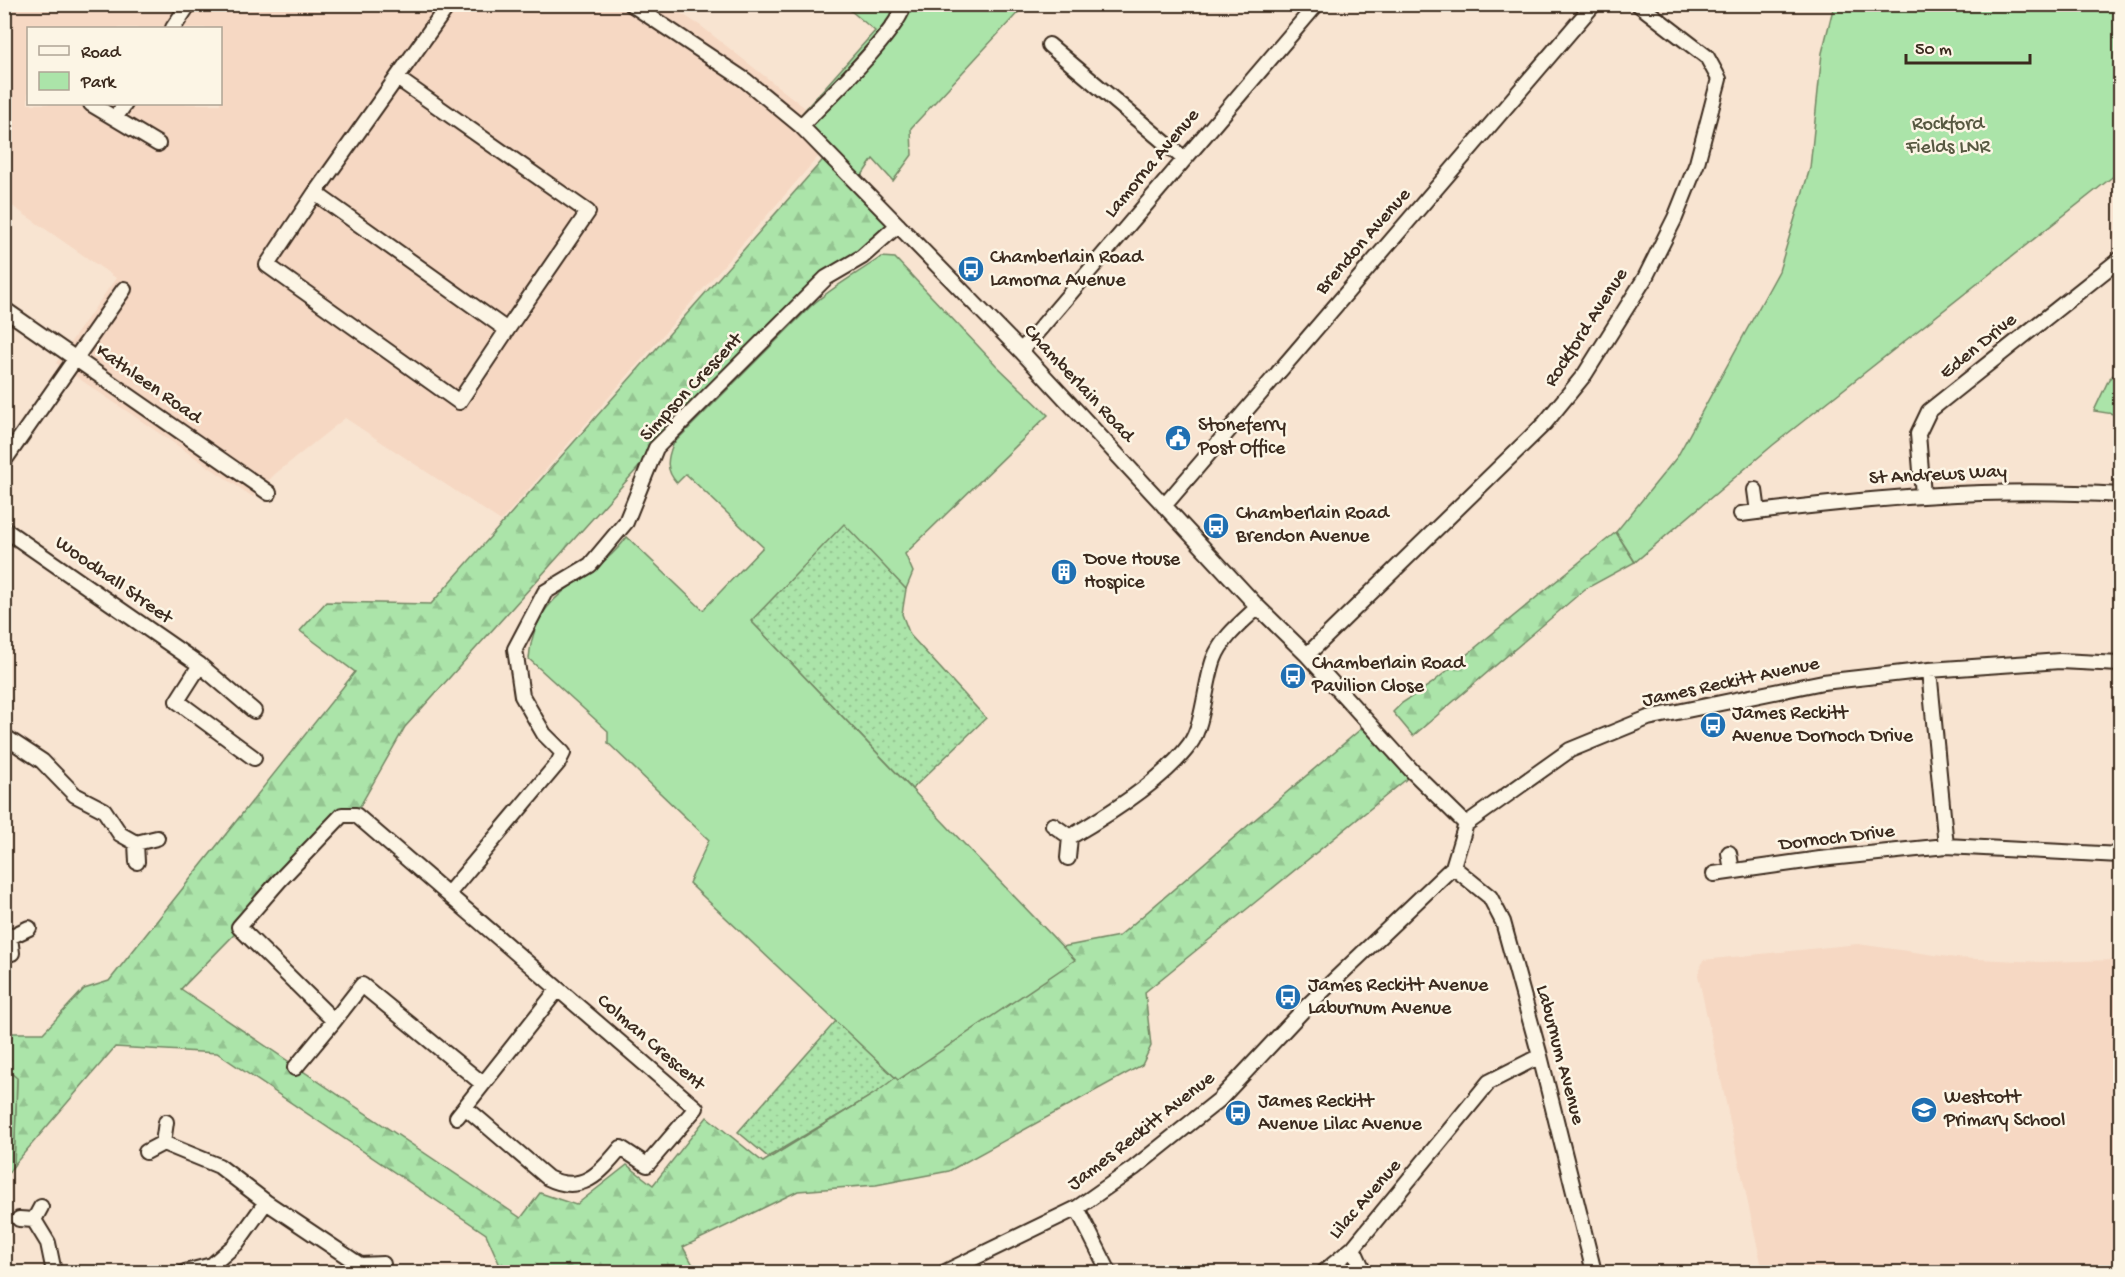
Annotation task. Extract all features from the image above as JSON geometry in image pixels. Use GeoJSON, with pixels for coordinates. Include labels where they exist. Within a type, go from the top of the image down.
{"type":"FeatureCollection","features":[{"type":"Feature","properties":{"kind":"street"},"geometry":{"type":"LineString","coordinates":[[174,27],[189,4]]}},
{"type":"Feature","properties":{"kind":"street"},"geometry":{"type":"LineString","coordinates":[[449,4],[315,193],[267,265],[459,402],[511,324]]}},
{"type":"Feature","properties":{"kind":"street","name":"Chamberlain Road"},"geometry":{"type":"LineString","coordinates":[[631,4],[745,80],[801,126],[1021,351],[1258,607],[1307,655],[1414,773],[1466,824]]}},
{"type":"Feature","properties":{"kind":"street"},"geometry":{"type":"LineString","coordinates":[[801,126],[883,39],[903,11],[904,4]]}},
{"type":"Feature","properties":{"kind":"street","name":"Brendon Avenue"},"geometry":{"type":"LineString","coordinates":[[1164,506],[1594,4]]}},
{"type":"Feature","properties":{"kind":"street","name":"Rockford Avenue"},"geometry":{"type":"LineString","coordinates":[[1307,655],[1545,423],[1585,374],[1645,278],[1675,218],[1697,163],[1719,79],[1707,57],[1638,4]]}},
{"type":"Feature","properties":{"kind":"street","name":"Lamorna Avenue"},"geometry":{"type":"LineString","coordinates":[[1021,351],[1315,5]]}},
{"type":"Feature","properties":{"kind":"street"},"geometry":{"type":"LineString","coordinates":[[1049,45],[1183,158]]}},
{"type":"Feature","properties":{"kind":"street"},"geometry":{"type":"LineString","coordinates":[[315,193],[507,330],[588,212],[397,78]]}},
{"type":"Feature","properties":{"kind":"street"},"geometry":{"type":"LineString","coordinates":[[93,105],[158,144]]}},
{"type":"Feature","properties":{"kind":"street"},"geometry":{"type":"LineString","coordinates":[[115,118],[124,105]]}},
{"type":"Feature","properties":{"kind":"street","name":"Simpson Crescent"},"geometry":{"type":"LineString","coordinates":[[448,894],[558,763],[563,753],[544,734],[522,696],[515,649],[545,592],[590,565],[626,522],[656,448],[826,278],[862,257],[898,225]]}},
{"type":"Feature","properties":{"kind":"street","name":"Eden Drive"},"geometry":{"type":"LineString","coordinates":[[1923,495],[1918,434],[1929,411],[2121,259]]}},
{"type":"Feature","properties":{"kind":"street"},"geometry":{"type":"LineString","coordinates":[[4,462],[124,289]]}},
{"type":"Feature","properties":{"kind":"street","name":"Kathleen Road"},"geometry":{"type":"LineString","coordinates":[[4,309],[269,493]]}},
{"type":"Feature","properties":{"kind":"street"},"geometry":{"type":"LineString","coordinates":[[1755,490],[1758,512]]}},
{"type":"Feature","properties":{"kind":"street","name":"St Andrews Way"},"geometry":{"type":"LineString","coordinates":[[1741,514],[1923,495],[2044,490],[2121,495]]}},
{"type":"Feature","properties":{"kind":"street","name":"Woodhall Street"},"geometry":{"type":"LineString","coordinates":[[4,529],[200,665],[254,711]]}},
{"type":"Feature","properties":{"kind":"street"},"geometry":{"type":"LineString","coordinates":[[1070,837],[1107,816],[1156,777],[1191,743],[1217,654],[1226,638],[1258,607]]}},
{"type":"Feature","properties":{"kind":"street","name":"James Reckitt Avenue"},"geometry":{"type":"LineString","coordinates":[[945,1272],[1077,1208],[1134,1168],[1219,1100],[1306,1006],[1453,867],[1466,824],[1570,750],[1648,718],[1823,682],[1929,670],[2060,661],[2121,664]]}},
{"type":"Feature","properties":{"kind":"street"},"geometry":{"type":"LineString","coordinates":[[200,665],[177,701],[254,758]]}},
{"type":"Feature","properties":{"kind":"street"},"geometry":{"type":"LineString","coordinates":[[1929,670],[1946,846]]}},
{"type":"Feature","properties":{"kind":"street"},"geometry":{"type":"LineString","coordinates":[[4,736],[42,761],[75,795],[104,810],[120,834],[136,843],[157,838]]}},
{"type":"Feature","properties":{"kind":"street","name":"Colman Crescent"},"geometry":{"type":"LineString","coordinates":[[334,1021],[239,927],[342,815],[356,814],[696,1108],[647,1166],[621,1148],[606,1166],[585,1181],[575,1186],[563,1185],[548,1178],[461,1112],[483,1084]]}},
{"type":"Feature","properties":{"kind":"street"},"geometry":{"type":"LineString","coordinates":[[1053,825],[1070,837]]}},
{"type":"Feature","properties":{"kind":"street"},"geometry":{"type":"LineString","coordinates":[[1068,858],[1070,837]]}},
{"type":"Feature","properties":{"kind":"street"},"geometry":{"type":"LineString","coordinates":[[136,843],[137,862]]}},
{"type":"Feature","properties":{"kind":"street","name":"Dornoch Drive"},"geometry":{"type":"LineString","coordinates":[[1714,874],[1946,846],[2121,855]]}},
{"type":"Feature","properties":{"kind":"street"},"geometry":{"type":"LineString","coordinates":[[1729,853],[1732,871]]}},
{"type":"Feature","properties":{"kind":"street","name":"Laburnum Avenue"},"geometry":{"type":"LineString","coordinates":[[1453,867],[1490,897],[1503,922],[1540,1056],[1594,1272]]}},
{"type":"Feature","properties":{"kind":"street"},"geometry":{"type":"LineString","coordinates":[[12,953],[7,934],[29,928]]}},
{"type":"Feature","properties":{"kind":"street"},"geometry":{"type":"LineString","coordinates":[[295,1068],[362,985],[483,1084],[558,989]]}},
{"type":"Feature","properties":{"kind":"street","name":"Lilac Avenue"},"geometry":{"type":"LineString","coordinates":[[1324,1272],[1353,1248],[1489,1082],[1540,1056]]}},
{"type":"Feature","properties":{"kind":"street"},"geometry":{"type":"LineString","coordinates":[[163,1143],[166,1122]]}},
{"type":"Feature","properties":{"kind":"street"},"geometry":{"type":"LineString","coordinates":[[146,1152],[163,1143]]}},
{"type":"Feature","properties":{"kind":"street"},"geometry":{"type":"LineString","coordinates":[[163,1143],[219,1166],[266,1202],[360,1265]]}},
{"type":"Feature","properties":{"kind":"street"},"geometry":{"type":"LineString","coordinates":[[185,1272],[212,1265],[228,1251],[266,1202]]}},
{"type":"Feature","properties":{"kind":"street"},"geometry":{"type":"LineString","coordinates":[[34,1220],[41,1207]]}},
{"type":"Feature","properties":{"kind":"street"},"geometry":{"type":"LineString","coordinates":[[1077,1208],[1109,1272]]}},
{"type":"Feature","properties":{"kind":"street"},"geometry":{"type":"LineString","coordinates":[[19,1220],[34,1220]]}},
{"type":"Feature","properties":{"kind":"street"},"geometry":{"type":"LineString","coordinates":[[34,1220],[48,1243],[54,1272]]}},
{"type":"Feature","properties":{"kind":"street"},"geometry":{"type":"LineString","coordinates":[[1353,1248],[1364,1272]]}},
{"type":"Feature","properties":{"kind":"street"},"geometry":{"type":"LineString","coordinates":[[345,1272],[360,1265],[382,1264]]}},
{"type":"Feature","properties":{"kind":"shaded area"},"geometry":{"type":"Polygon","coordinates":[[[4,5],[668,5],[701,26],[838,134],[501,521],[345,418],[275,474],[253,497],[56,363],[116,278],[5,201],[4,5]]]}},
{"type":"Feature","properties":{"kind":"shaded area","name":"Westcott Primary School"},"geometry":{"type":"Polygon","coordinates":[[[1858,944],[1956,958],[2041,962],[2120,960],[2120,1272],[1763,1272],[1698,975],[1703,960],[1858,944]]]}},
{"type":"Feature","properties":{"kind":"green space"},"geometry":{"type":"Polygon","coordinates":[[[844,5],[1025,5],[911,128],[912,155],[893,181],[873,159],[856,184],[795,121],[875,31],[844,5]]]}},
{"type":"Feature","properties":{"kind":"green space","name":"Rockford Fields LNR"},"geometry":{"type":"Polygon","coordinates":[[[1834,5],[2120,5],[2120,171],[1773,445],[1635,562],[1616,532],[1677,457],[1779,271],[1810,168],[1822,53],[1834,5]]]}},
{"type":"Feature","properties":{"kind":"green space"},"geometry":{"type":"Polygon","coordinates":[[[828,154],[898,225],[826,278],[656,448],[405,727],[360,806],[181,989],[521,1218],[540,1193],[576,1205],[627,1165],[653,1185],[707,1117],[763,1162],[877,1092],[1062,947],[1119,936],[1369,722],[1414,773],[1145,992],[1151,1046],[1142,1065],[949,1171],[876,1185],[798,1191],[683,1247],[697,1272],[503,1272],[486,1234],[217,1053],[115,1047],[14,1165],[17,1079],[5,1068],[4,1033],[43,1033],[84,989],[109,981],[355,672],[300,631],[326,602],[431,604],[828,154]]]}},
{"type":"Feature","properties":{"kind":"green space"},"geometry":{"type":"Polygon","coordinates":[[[881,257],[895,258],[996,365],[1048,415],[905,554],[913,572],[906,589],[844,524],[751,621],[1075,960],[898,1080],[689,883],[709,840],[608,743],[608,731],[529,659],[533,635],[542,616],[553,601],[597,567],[627,537],[703,610],[763,547],[686,474],[677,483],[670,474],[668,464],[673,444],[811,306],[881,257]]]}},
{"type":"Feature","properties":{"kind":"green space"},"geometry":{"type":"Polygon","coordinates":[[[2120,369],[2120,415],[2094,411],[2109,379],[2120,369]]]}},
{"type":"Feature","properties":{"kind":"green space"},"geometry":{"type":"Polygon","coordinates":[[[844,523],[906,589],[902,614],[910,635],[986,718],[912,789],[750,620],[844,523]]]}},
{"type":"Feature","properties":{"kind":"green space"},"geometry":{"type":"Polygon","coordinates":[[[1616,532],[1635,562],[1585,589],[1413,736],[1393,712],[1402,703],[1431,684],[1616,532]]]}},
{"type":"Feature","properties":{"kind":"green space"},"geometry":{"type":"Polygon","coordinates":[[[836,1021],[898,1080],[768,1157],[738,1132],[836,1021]]]}},
{"type":"Feature","properties":{"kind":"green space"},"geometry":{"type":"Polygon","coordinates":[[[5,1068],[17,1078],[14,1165],[5,1178],[5,1068]]]}},
{"type":"Feature","properties":{"kind":"place","name":"Chamberlain Road Lamorna Avenue"},"geometry":{"type":"Point","coordinates":[971,269]}},
{"type":"Feature","properties":{"kind":"place","name":"Stoneferry Post Office"},"geometry":{"type":"Point","coordinates":[1178,438]}},
{"type":"Feature","properties":{"kind":"place","name":"Chamberlain Road Brendon Avenue"},"geometry":{"type":"Point","coordinates":[1216,526]}},
{"type":"Feature","properties":{"kind":"place","name":"Dove House Hospice"},"geometry":{"type":"Point","coordinates":[1064,572]}},
{"type":"Feature","properties":{"kind":"place","name":"Chamberlain Road Pavilion Close"},"geometry":{"type":"Point","coordinates":[1293,676]}},
{"type":"Feature","properties":{"kind":"place","name":"James Reckitt Avenue Dornoch Drive"},"geometry":{"type":"Point","coordinates":[1713,725]}},
{"type":"Feature","properties":{"kind":"place","name":"James Reckitt Avenue Laburnum Avenue"},"geometry":{"type":"Point","coordinates":[1288,997]}},
{"type":"Feature","properties":{"kind":"place","name":"Westcott Primary School"},"geometry":{"type":"Point","coordinates":[1924,1110]}},
{"type":"Feature","properties":{"kind":"place","name":"James Reckitt Avenue Lilac Avenue"},"geometry":{"type":"Point","coordinates":[1238,1113]}}]}
